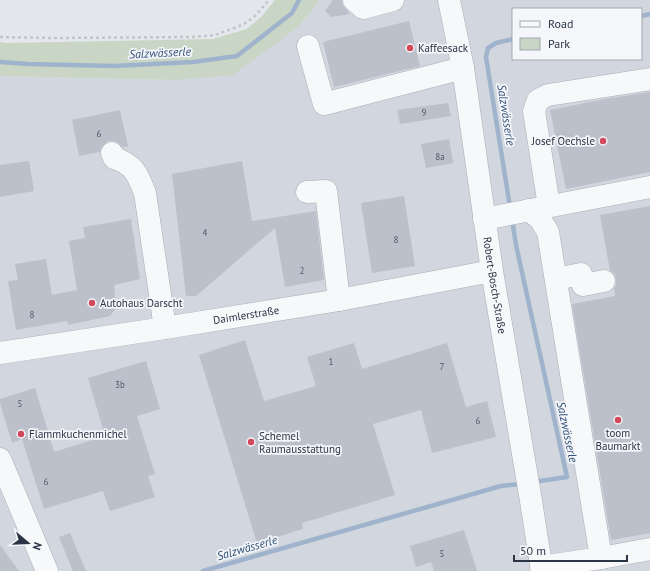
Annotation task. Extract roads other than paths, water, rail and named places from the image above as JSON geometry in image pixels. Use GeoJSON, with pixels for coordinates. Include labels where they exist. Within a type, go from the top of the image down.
{"type":"FeatureCollection","features":[{"type":"Feature","properties":{"kind":"street"},"geometry":{"type":"LineString","coordinates":[[354,0],[363,8],[393,0]]}},
{"type":"Feature","properties":{"kind":"street","name":"Robert-Bosch-Straße"},"geometry":{"type":"LineString","coordinates":[[449,0],[463,68],[517,212],[492,271],[531,500],[541,569]]}},
{"type":"Feature","properties":{"kind":"street"},"geometry":{"type":"LineString","coordinates":[[308,46],[324,104],[463,68]]}},
{"type":"Feature","properties":{"kind":"street"},"geometry":{"type":"LineString","coordinates":[[517,212],[534,111],[538,100],[548,95],[650,78]]}},
{"type":"Feature","properties":{"kind":"street"},"geometry":{"type":"LineString","coordinates":[[112,153],[114,158],[128,164],[134,170],[145,193],[165,328]]}},
{"type":"Feature","properties":{"kind":"street"},"geometry":{"type":"LineString","coordinates":[[517,212],[650,187]]}},
{"type":"Feature","properties":{"kind":"street"},"geometry":{"type":"LineString","coordinates":[[307,192],[326,191],[340,300]]}},
{"type":"Feature","properties":{"kind":"street"},"geometry":{"type":"LineString","coordinates":[[517,212],[540,219],[548,232],[601,558]]}},
{"type":"Feature","properties":{"kind":"street","name":"Daimlerstraße"},"geometry":{"type":"LineString","coordinates":[[0,353],[340,300],[492,271]]}},
{"type":"Feature","properties":{"kind":"street"},"geometry":{"type":"LineString","coordinates":[[556,279],[581,274],[583,285],[604,281]]}},
{"type":"Feature","properties":{"kind":"street"},"geometry":{"type":"LineString","coordinates":[[0,459],[47,571]]}},
{"type":"Feature","properties":{"kind":"street"},"geometry":{"type":"LineString","coordinates":[[541,569],[650,549]]}},
{"type":"Feature","properties":{"kind":"waterway","name":"Salzwässerle"},"geometry":{"type":"LineString","coordinates":[[0,62],[114,66],[193,62],[237,56],[292,13],[299,0]]}},
{"type":"Feature","properties":{"kind":"waterway","name":"Salzwässerle"},"geometry":{"type":"LineString","coordinates":[[642,16],[650,14]]}},
{"type":"Feature","properties":{"kind":"waterway","name":"Salzwässerle"},"geometry":{"type":"LineString","coordinates":[[510,207],[486,57],[488,48],[496,43],[512,39]]}},
{"type":"Feature","properties":{"kind":"waterway","name":"Salzwässerle"},"geometry":{"type":"LineString","coordinates":[[512,219],[516,245],[567,477],[533,482]]}},
{"type":"Feature","properties":{"kind":"waterway","name":"Salzwässerle"},"geometry":{"type":"LineString","coordinates":[[203,571],[501,486],[521,484]]}},
{"type":"Feature","properties":{"kind":"place","name":"Kaffeesack"},"geometry":{"type":"Point","coordinates":[410,48]}},
{"type":"Feature","properties":{"kind":"place","name":"Josef Oechsle"},"geometry":{"type":"Point","coordinates":[603,141]}},
{"type":"Feature","properties":{"kind":"place","name":"Autohaus Darscht"},"geometry":{"type":"Point","coordinates":[92,303]}},
{"type":"Feature","properties":{"kind":"place","name":"toom Baumarkt"},"geometry":{"type":"Point","coordinates":[618,420]}},
{"type":"Feature","properties":{"kind":"place","name":"Flammkuchenmichel"},"geometry":{"type":"Point","coordinates":[21,434]}},
{"type":"Feature","properties":{"kind":"place","name":"Schemel Raumausstattung"},"geometry":{"type":"Point","coordinates":[251,442]}}]}
